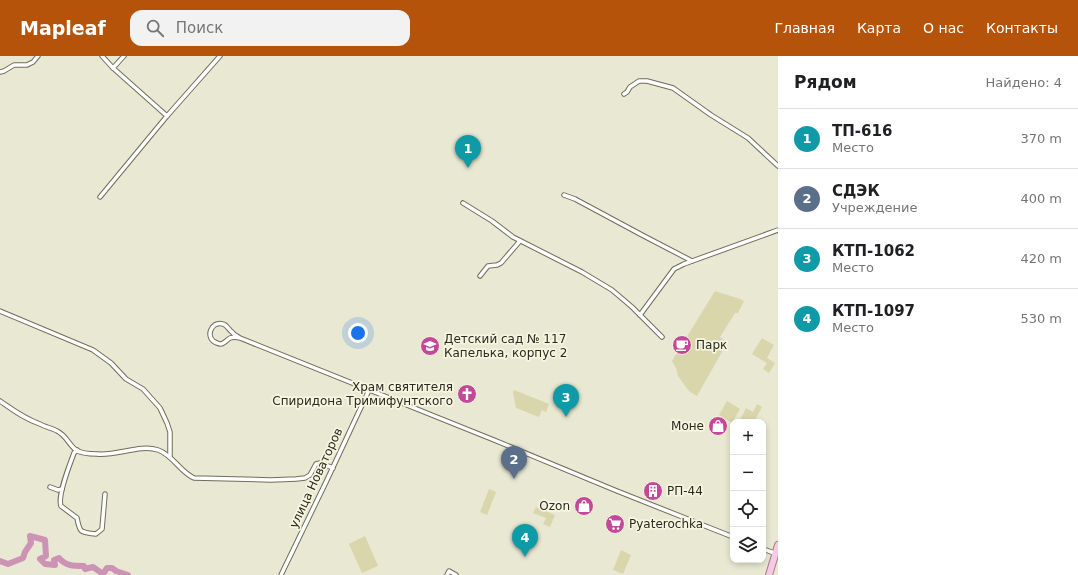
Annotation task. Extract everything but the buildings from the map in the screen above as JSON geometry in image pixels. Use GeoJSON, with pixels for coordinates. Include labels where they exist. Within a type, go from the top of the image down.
{"type":"FeatureCollection","features":[{"type":"Feature","properties":{"kind":"main road"},"geometry":{"type":"LineString","coordinates":[[769,575],[778,545]]}},
{"type":"Feature","properties":{"kind":"street"},"geometry":{"type":"LineString","coordinates":[[0,72],[14,65],[27,65],[33,62],[38,56]]}},
{"type":"Feature","properties":{"kind":"street"},"geometry":{"type":"LineString","coordinates":[[102,56],[113,68],[167,116]]}},
{"type":"Feature","properties":{"kind":"street"},"geometry":{"type":"LineString","coordinates":[[113,68],[124,56]]}},
{"type":"Feature","properties":{"kind":"street"},"geometry":{"type":"LineString","coordinates":[[100,197],[167,116],[220,56]]}},
{"type":"Feature","properties":{"kind":"street"},"geometry":{"type":"LineString","coordinates":[[624,94],[630,87],[639,81],[647,81],[673,88],[748,138],[778,166]]}},
{"type":"Feature","properties":{"kind":"street"},"geometry":{"type":"LineString","coordinates":[[564,195],[575,199],[692,260]]}},
{"type":"Feature","properties":{"kind":"street"},"geometry":{"type":"LineString","coordinates":[[463,202],[513,237],[582,272],[621,297],[662,337]]}},
{"type":"Feature","properties":{"kind":"street"},"geometry":{"type":"LineString","coordinates":[[640,315],[674,268],[692,260],[778,230]]}},
{"type":"Feature","properties":{"kind":"street"},"geometry":{"type":"LineString","coordinates":[[480,276],[488,266],[501,263],[520,240]]}},
{"type":"Feature","properties":{"kind":"street"},"geometry":{"type":"LineString","coordinates":[[0,311],[93,350],[110,363],[126,379],[143,389],[160,408],[168,423],[170,432],[170,457]]}},
{"type":"Feature","properties":{"kind":"street"},"geometry":{"type":"LineString","coordinates":[[240,338],[231,338],[224,343],[218,344],[212,340],[210,332],[212,327],[215,325],[223,324],[232,333],[240,338],[730,536]]}},
{"type":"Feature","properties":{"kind":"street","name":"улица Новаторов"},"geometry":{"type":"LineString","coordinates":[[281,575],[333,468],[368,390]]}},
{"type":"Feature","properties":{"kind":"street"},"geometry":{"type":"LineString","coordinates":[[0,401],[21,416],[57,431],[63,435],[77,450],[86,453],[109,454],[146,448],[158,450],[170,457],[194,478],[271,480],[296,479],[304,478],[310,475],[316,464],[320,463],[333,468]]}},
{"type":"Feature","properties":{"kind":"street"},"geometry":{"type":"LineString","coordinates":[[77,450],[72,458],[62,489],[60,502],[61,506],[77,518],[78,527],[80,530],[96,534],[102,529],[105,494]]}},
{"type":"Feature","properties":{"kind":"street"},"geometry":{"type":"LineString","coordinates":[[50,487],[58,490],[62,489]]}},
{"type":"Feature","properties":{"kind":"street"},"geometry":{"type":"LineString","coordinates":[[766,550],[776,554]]}},
{"type":"Feature","properties":{"kind":"street"},"geometry":{"type":"LineString","coordinates":[[448,573],[456,575]]}},
{"type":"Feature","properties":{"kind":"shaded area"},"geometry":{"type":"Polygon","coordinates":[[[715,291],[744,301],[738,313],[735,313],[720,337],[727,343],[697,396],[689,391],[678,376],[672,361],[715,291]]]}},
{"type":"Feature","properties":{"kind":"shaded area"},"geometry":{"type":"Polygon","coordinates":[[[762,338],[774,345],[767,358],[775,363],[769,373],[763,369],[767,363],[752,354],[762,338]]]}},
{"type":"Feature","properties":{"kind":"shaded area"},"geometry":{"type":"Polygon","coordinates":[[[514,390],[549,404],[546,412],[542,410],[539,417],[516,408],[513,392],[514,390]]]}},
{"type":"Feature","properties":{"kind":"shaded area"},"geometry":{"type":"Polygon","coordinates":[[[727,401],[740,409],[734,419],[730,419],[730,422],[719,415],[727,401]]]}},
{"type":"Feature","properties":{"kind":"shaded area"},"geometry":{"type":"Polygon","coordinates":[[[757,404],[762,407],[756,419],[740,419],[746,408],[753,412],[757,404]]]}},
{"type":"Feature","properties":{"kind":"shaded area"},"geometry":{"type":"Polygon","coordinates":[[[489,489],[496,492],[487,515],[480,512],[489,489]]]}},
{"type":"Feature","properties":{"kind":"shaded area"},"geometry":{"type":"Polygon","coordinates":[[[536,507],[555,515],[550,527],[543,524],[546,518],[533,513],[536,507]]]}},
{"type":"Feature","properties":{"kind":"shaded area"},"geometry":{"type":"Polygon","coordinates":[[[365,536],[378,566],[362,573],[349,544],[365,536]]]}},
{"type":"Feature","properties":{"kind":"shaded area"},"geometry":{"type":"Polygon","coordinates":[[[621,550],[631,555],[623,574],[613,570],[621,550]]]}},
{"type":"Feature","properties":{"kind":"waterway"},"geometry":{"type":"LineString","coordinates":[[0,561],[8,564],[23,558],[31,543],[30,536],[45,540],[46,556],[40,559],[45,564],[55,565],[54,560],[59,558],[67,564],[73,566],[84,566],[85,569],[93,567],[103,574],[107,568],[112,568],[128,575]]}},
{"type":"Feature","properties":{"kind":"place","name":"ТП-616"},"geometry":{"type":"Point","coordinates":[468,168]}},
{"type":"Feature","properties":{"kind":"place","name":"Парк"},"geometry":{"type":"Point","coordinates":[682,345]}},
{"type":"Feature","properties":{"kind":"place","name":"Детский сад № 117 Капелька, корпус 2"},"geometry":{"type":"Point","coordinates":[430,346]}},
{"type":"Feature","properties":{"kind":"place","name":"Храм святителя Спиридона Тримифунтского"},"geometry":{"type":"Point","coordinates":[467,394]}},
{"type":"Feature","properties":{"kind":"place","name":"КТП-1062"},"geometry":{"type":"Point","coordinates":[566,417]}},
{"type":"Feature","properties":{"kind":"place","name":"Моне"},"geometry":{"type":"Point","coordinates":[718,426]}},
{"type":"Feature","properties":{"kind":"place","name":"СДЭК"},"geometry":{"type":"Point","coordinates":[514,479]}},
{"type":"Feature","properties":{"kind":"place","name":"РП-44"},"geometry":{"type":"Point","coordinates":[653,491]}},
{"type":"Feature","properties":{"kind":"place","name":"Ozon"},"geometry":{"type":"Point","coordinates":[584,506]}},
{"type":"Feature","properties":{"kind":"place","name":"Pyaterochka"},"geometry":{"type":"Point","coordinates":[615,524]}},
{"type":"Feature","properties":{"kind":"place","name":"КТП-1097"},"geometry":{"type":"Point","coordinates":[525,557]}}]}
